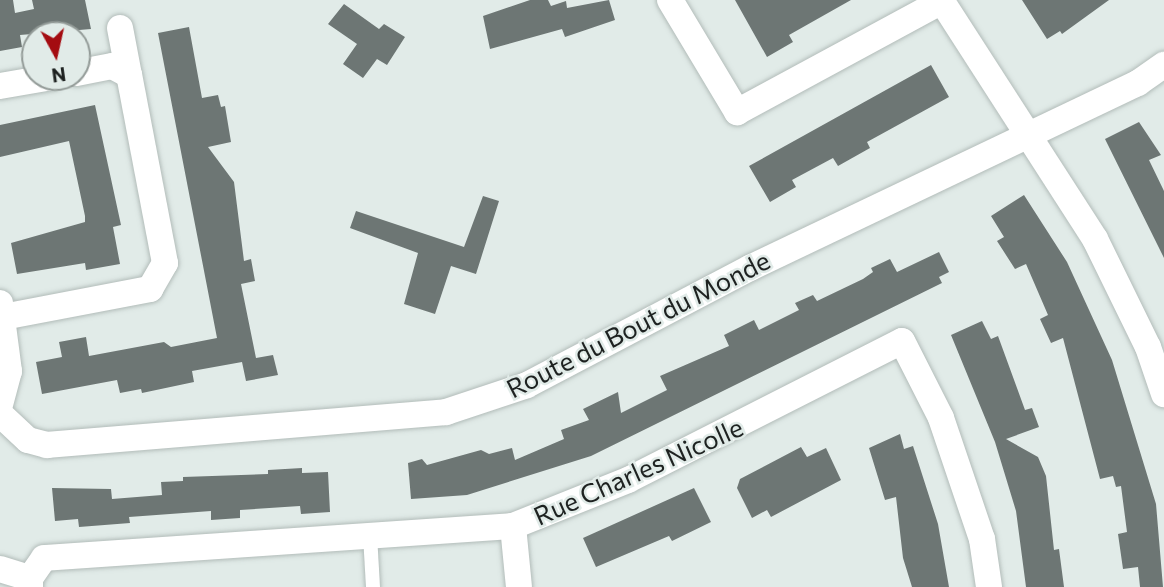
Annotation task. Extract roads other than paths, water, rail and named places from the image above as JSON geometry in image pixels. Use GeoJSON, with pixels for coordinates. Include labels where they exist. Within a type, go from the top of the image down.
{"type":"FeatureCollection","features":[{"type":"Feature","properties":{"kind":"street"},"geometry":{"type":"LineString","coordinates":[[670,0],[737,112],[942,1],[1104,254],[1148,347],[1164,394]]}},
{"type":"Feature","properties":{"kind":"street"},"geometry":{"type":"LineString","coordinates":[[0,404],[9,371],[1,310],[150,289],[165,263],[120,28]]}},
{"type":"Feature","properties":{"kind":"street","name":"Route du Bout du Monde"},"geometry":{"type":"LineString","coordinates":[[0,414],[28,440],[47,445],[446,412],[527,385],[750,268],[1138,83],[1164,65]]}},
{"type":"Feature","properties":{"kind":"street"},"geometry":{"type":"LineString","coordinates":[[91,70],[112,66],[129,75]]}},
{"type":"Feature","properties":{"kind":"street"},"geometry":{"type":"LineString","coordinates":[[0,86],[21,82]]}},
{"type":"Feature","properties":{"kind":"street","name":"Rue Charles Nicolle"},"geometry":{"type":"LineString","coordinates":[[30,582],[44,558],[513,526],[628,480],[902,341],[941,418],[982,539],[989,587]]}},
{"type":"Feature","properties":{"kind":"street"},"geometry":{"type":"LineString","coordinates":[[513,526],[519,587]]}},
{"type":"Feature","properties":{"kind":"street"},"geometry":{"type":"LineString","coordinates":[[0,569],[30,582]]}},
{"type":"Feature","properties":{"kind":"lane"},"geometry":{"type":"LineString","coordinates":[[370,535],[373,587]]}}]}
